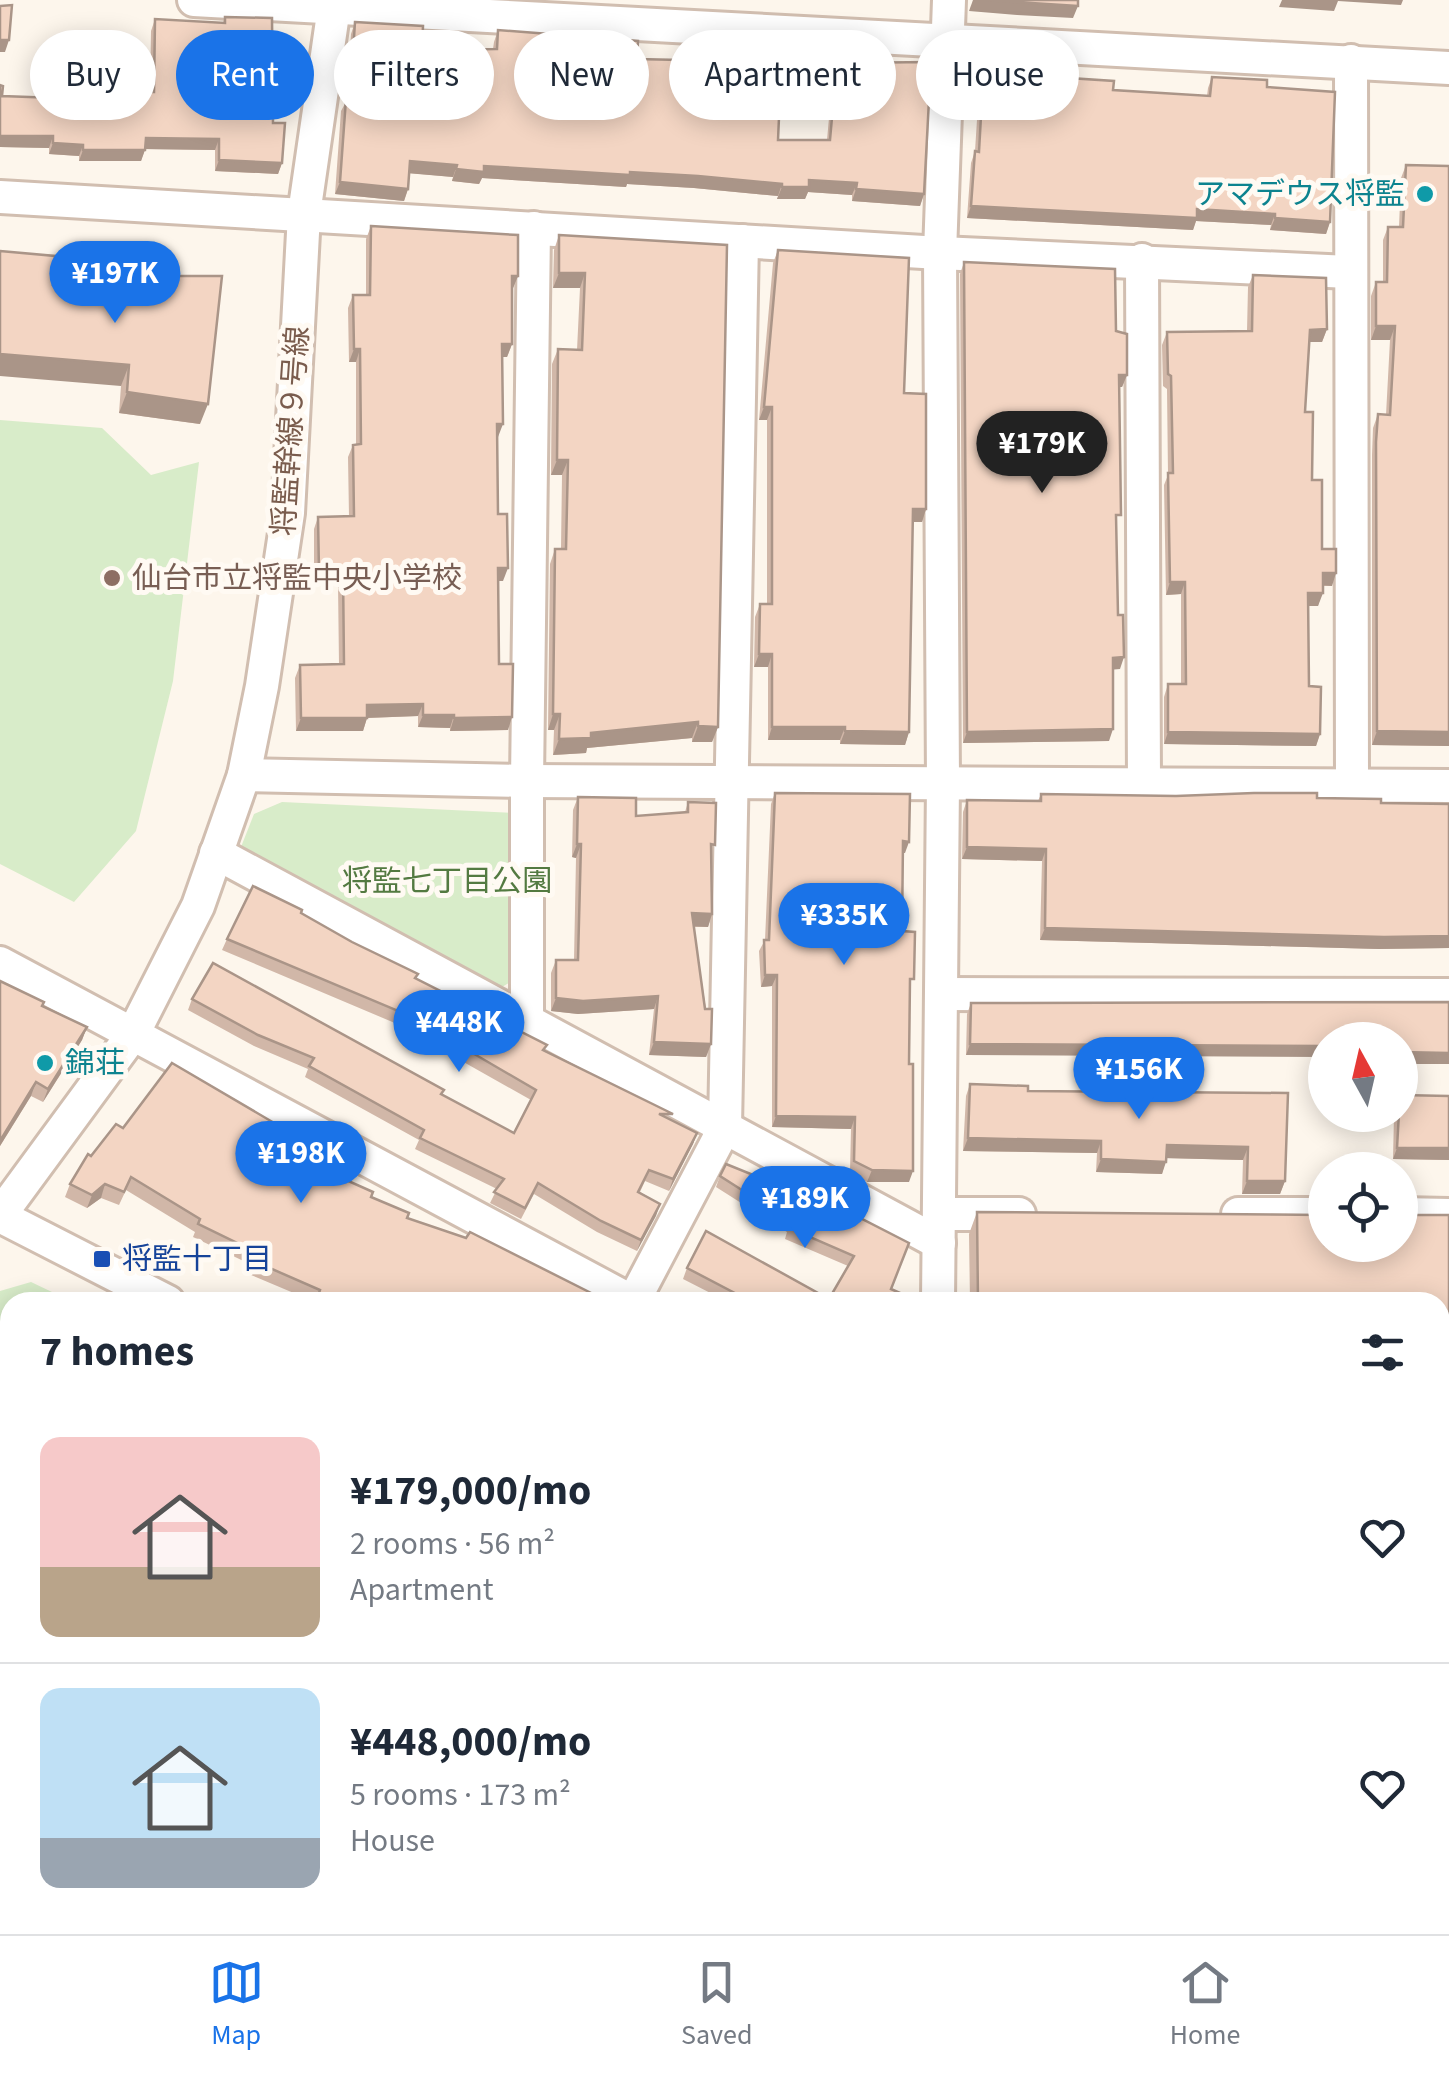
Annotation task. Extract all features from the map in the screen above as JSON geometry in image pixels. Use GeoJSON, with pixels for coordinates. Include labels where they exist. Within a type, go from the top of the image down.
{"type":"FeatureCollection","features":[{"type":"Feature","properties":{"kind":"street"},"geometry":{"type":"LineString","coordinates":[[194,0],[335,4],[916,38]]}},
{"type":"Feature","properties":{"kind":"street"},"geometry":{"type":"LineString","coordinates":[[949,30],[950,0]]}},
{"type":"Feature","properties":{"kind":"street","name":"将監幹線９号線"},"geometry":{"type":"LineString","coordinates":[[0,1216],[132,1034],[198,906],[244,775],[262,686],[288,513],[304,214],[335,4]]}},
{"type":"Feature","properties":{"kind":"street"},"geometry":{"type":"LineString","coordinates":[[1079,47],[1449,68]]}},
{"type":"Feature","properties":{"kind":"street"},"geometry":{"type":"LineString","coordinates":[[1351,62],[1352,787]]}},
{"type":"Feature","properties":{"kind":"street"},"geometry":{"type":"LineString","coordinates":[[938,1292],[940,253],[946,120]]}},
{"type":"Feature","properties":{"kind":"street"},"geometry":{"type":"LineString","coordinates":[[0,197],[940,253],[1349,272]]}},
{"type":"Feature","properties":{"kind":"street"},"geometry":{"type":"LineString","coordinates":[[527,1024],[526,781],[534,228]]}},
{"type":"Feature","properties":{"kind":"street"},"geometry":{"type":"LineString","coordinates":[[638,1292],[725,1127],[742,240]]}},
{"type":"Feature","properties":{"kind":"street"},"geometry":{"type":"LineString","coordinates":[[1142,260],[1144,784]]}},
{"type":"Feature","properties":{"kind":"street"},"geometry":{"type":"LineString","coordinates":[[244,775],[526,781],[1449,786]]}},
{"type":"Feature","properties":{"kind":"street"},"geometry":{"type":"LineString","coordinates":[[216,853],[527,1024],[725,1127],[939,1228],[1055,1214]]}},
{"type":"Feature","properties":{"kind":"street"},"geometry":{"type":"LineString","coordinates":[[0,963],[614,1292]]}},
{"type":"Feature","properties":{"kind":"street"},"geometry":{"type":"LineString","coordinates":[[941,994],[1449,995]]}},
{"type":"Feature","properties":{"kind":"street"},"geometry":{"type":"LineString","coordinates":[[1209,1214],[1308,1214]]}},
{"type":"Feature","properties":{"kind":"street"},"geometry":{"type":"LineString","coordinates":[[1418,1214],[1449,1214]]}},
{"type":"Feature","properties":{"kind":"street"},"geometry":{"type":"LineString","coordinates":[[0,1216],[148,1292]]}},
{"type":"Feature","properties":{"kind":"green space"},"geometry":{"type":"Polygon","coordinates":[[[0,420],[102,428],[151,475],[199,462],[173,681],[136,831],[74,902],[0,864],[0,420]]]}},
{"type":"Feature","properties":{"kind":"green space","name":"将監七丁目公園"},"geometry":{"type":"Polygon","coordinates":[[[282,802],[517,813],[519,977],[497,990],[239,852],[254,814],[282,802]]]}},
{"type":"Feature","properties":{"kind":"green space"},"geometry":{"type":"Polygon","coordinates":[[[31,1282],[52,1292],[0,1292],[31,1282]]]}},
{"type":"Feature","properties":{"kind":"building"},"geometry":{"type":"Polygon","coordinates":[[[985,0],[1078,0],[1078,6],[985,0]]]}},
{"type":"Feature","properties":{"kind":"building"},"geometry":{"type":"Polygon","coordinates":[[[12,5],[9,40],[0,40],[0,6],[12,5]]]}},
{"type":"Feature","properties":{"kind":"building"},"geometry":{"type":"Polygon","coordinates":[[[225,17],[272,18],[272,30],[176,30],[176,120],[285,123],[282,163],[219,160],[219,139],[146,138],[145,150],[83,150],[83,145],[53,143],[53,136],[0,136],[0,85],[2,96],[30,97],[30,120],[156,120],[155,19],[225,23],[225,17]]]}},
{"type":"Feature","properties":{"kind":"building"},"geometry":{"type":"Polygon","coordinates":[[[355,22],[423,26],[423,30],[354,30],[355,22]]]}},
{"type":"Feature","properties":{"kind":"building"},"geometry":{"type":"Polygon","coordinates":[[[498,30],[514,31],[514,120],[649,120],[649,59],[669,60],[669,120],[779,120],[778,140],[830,140],[832,120],[896,120],[896,62],[916,62],[916,120],[928,120],[924,194],[856,189],[857,183],[809,180],[809,187],[782,187],[630,172],[484,166],[484,172],[410,161],[408,189],[340,182],[344,120],[494,120],[494,49],[498,30]]]}},
{"type":"Feature","properties":{"kind":"building"},"geometry":{"type":"Polygon","coordinates":[[[1212,77],[1267,80],[1267,87],[1335,92],[1330,222],[1197,209],[1197,218],[971,206],[975,151],[979,152],[981,120],[1079,120],[1079,79],[1114,81],[1113,90],[1210,96],[1212,77]]]}},
{"type":"Feature","properties":{"kind":"building"},"geometry":{"type":"Polygon","coordinates":[[[1406,165],[1449,166],[1449,732],[1377,731],[1376,442],[1378,414],[1390,415],[1395,326],[1376,326],[1376,282],[1387,282],[1388,227],[1403,227],[1406,165]]]}},
{"type":"Feature","properties":{"kind":"building"},"geometry":{"type":"Polygon","coordinates":[[[371,226],[518,235],[518,276],[512,276],[512,344],[502,344],[503,424],[497,424],[498,514],[507,514],[508,568],[498,568],[499,664],[513,664],[512,717],[423,715],[423,704],[367,705],[367,718],[301,718],[300,665],[344,664],[343,571],[319,571],[318,517],[354,516],[353,445],[361,444],[360,349],[354,349],[353,295],[370,295],[371,226]]]}},
{"type":"Feature","properties":{"kind":"building"},"geometry":{"type":"Polygon","coordinates":[[[559,235],[727,245],[718,727],[698,726],[698,722],[559,739],[560,714],[553,714],[555,549],[566,549],[568,460],[557,460],[558,349],[582,350],[585,273],[559,273],[559,235]]]}},
{"type":"Feature","properties":{"kind":"building"},"geometry":{"type":"Polygon","coordinates":[[[778,250],[909,258],[904,393],[926,394],[926,509],[913,509],[909,732],[772,727],[772,654],[759,654],[760,604],[772,604],[772,407],[764,407],[778,250]]]}},
{"type":"Feature","properties":{"kind":"building"},"geometry":{"type":"Polygon","coordinates":[[[0,251],[55,256],[53,285],[134,297],[135,276],[222,276],[208,404],[127,392],[129,365],[0,354],[0,251]]]}},
{"type":"Feature","properties":{"kind":"building"},"geometry":{"type":"Polygon","coordinates":[[[964,262],[1115,269],[1116,331],[1127,334],[1127,375],[1119,375],[1121,515],[1116,515],[1118,615],[1123,615],[1124,657],[1113,658],[1113,729],[967,732],[964,262]]]}},
{"type":"Feature","properties":{"kind":"building"},"geometry":{"type":"Polygon","coordinates":[[[1253,275],[1326,278],[1327,329],[1310,330],[1305,412],[1313,412],[1312,480],[1322,480],[1322,549],[1336,549],[1336,573],[1323,573],[1323,593],[1308,593],[1309,686],[1321,687],[1320,734],[1168,732],[1168,684],[1186,684],[1185,582],[1170,582],[1168,473],[1173,473],[1167,332],[1252,331],[1253,275]]]}},
{"type":"Feature","properties":{"kind":"building"},"geometry":{"type":"Polygon","coordinates":[[[775,793],[910,794],[909,842],[903,841],[902,931],[915,932],[909,1064],[913,1064],[913,1171],[872,1170],[854,1161],[855,1117],[776,1116],[777,975],[765,975],[764,940],[769,940],[775,793]]]}},
{"type":"Feature","properties":{"kind":"building"},"geometry":{"type":"Polygon","coordinates":[[[1317,793],[1317,798],[1449,804],[1449,936],[1045,928],[1046,849],[967,847],[967,800],[1041,801],[1041,794],[1317,793]]]}},
{"type":"Feature","properties":{"kind":"building"},"geometry":{"type":"Polygon","coordinates":[[[578,797],[636,798],[636,816],[688,812],[688,802],[716,803],[715,845],[711,844],[712,914],[692,913],[705,1009],[712,1009],[711,1044],[654,1042],[658,996],[583,1001],[556,998],[556,960],[578,960],[578,797]]]}},
{"type":"Feature","properties":{"kind":"building"},"geometry":{"type":"Polygon","coordinates":[[[253,886],[418,974],[415,978],[547,1045],[543,1050],[673,1114],[659,1114],[697,1133],[673,1179],[649,1170],[638,1192],[660,1204],[641,1240],[538,1183],[525,1208],[494,1192],[504,1179],[420,1138],[424,1130],[309,1066],[314,1058],[258,1035],[192,999],[213,963],[444,1090],[441,1094],[514,1133],[536,1090],[464,1048],[410,1026],[415,1018],[227,939],[253,886]]]}},
{"type":"Feature","properties":{"kind":"building"},"geometry":{"type":"Polygon","coordinates":[[[0,981],[87,1027],[48,1089],[36,1082],[0,1141],[0,981]]]}},
{"type":"Feature","properties":{"kind":"building"},"geometry":{"type":"Polygon","coordinates":[[[1449,1002],[1449,1053],[1418,1052],[1418,1022],[1308,1022],[1308,1046],[970,1044],[971,1003],[1449,1002]]]}},
{"type":"Feature","properties":{"kind":"building"},"geometry":{"type":"Polygon","coordinates":[[[172,1063],[281,1127],[329,1148],[319,1168],[373,1192],[371,1197],[409,1213],[407,1218],[466,1238],[470,1232],[589,1292],[319,1292],[256,1262],[260,1254],[198,1224],[200,1219],[131,1177],[124,1192],[105,1184],[92,1195],[70,1184],[88,1154],[91,1156],[116,1124],[123,1128],[172,1063]]]}},
{"type":"Feature","properties":{"kind":"building"},"geometry":{"type":"Polygon","coordinates":[[[970,1084],[1028,1086],[1028,1091],[1288,1093],[1285,1181],[1247,1181],[1248,1147],[1167,1145],[1166,1162],[1101,1159],[1101,1141],[968,1138],[970,1084]]]}},
{"type":"Feature","properties":{"kind":"building"},"geometry":{"type":"Polygon","coordinates":[[[1418,1095],[1449,1096],[1449,1148],[1397,1148],[1398,1132],[1418,1132],[1418,1095]]]}},
{"type":"Feature","properties":{"kind":"building"},"geometry":{"type":"Polygon","coordinates":[[[726,1164],[860,1218],[909,1243],[891,1289],[898,1292],[833,1292],[854,1256],[789,1228],[792,1222],[720,1176],[726,1164]]]}},
{"type":"Feature","properties":{"kind":"building"},"geometry":{"type":"Polygon","coordinates":[[[977,1212],[1308,1215],[1308,1262],[1418,1262],[1418,1215],[1449,1215],[1449,1292],[978,1292],[977,1212]]]}},
{"type":"Feature","properties":{"kind":"building"},"geometry":{"type":"Polygon","coordinates":[[[706,1231],[816,1292],[733,1292],[687,1268],[706,1231]]]}},
{"type":"Feature","properties":{"kind":"place","name":"アマデウス将監"},"geometry":{"type":"Point","coordinates":[1425,194]}},
{"type":"Feature","properties":{"kind":"place","name":"仙台市立将監中央小学校"},"geometry":{"type":"Point","coordinates":[112,578]}},
{"type":"Feature","properties":{"kind":"place","name":"錦荘"},"geometry":{"type":"Point","coordinates":[45,1063]}},
{"type":"Feature","properties":{"kind":"place","name":"将監十丁目"},"geometry":{"type":"Point","coordinates":[102,1259]}}]}
